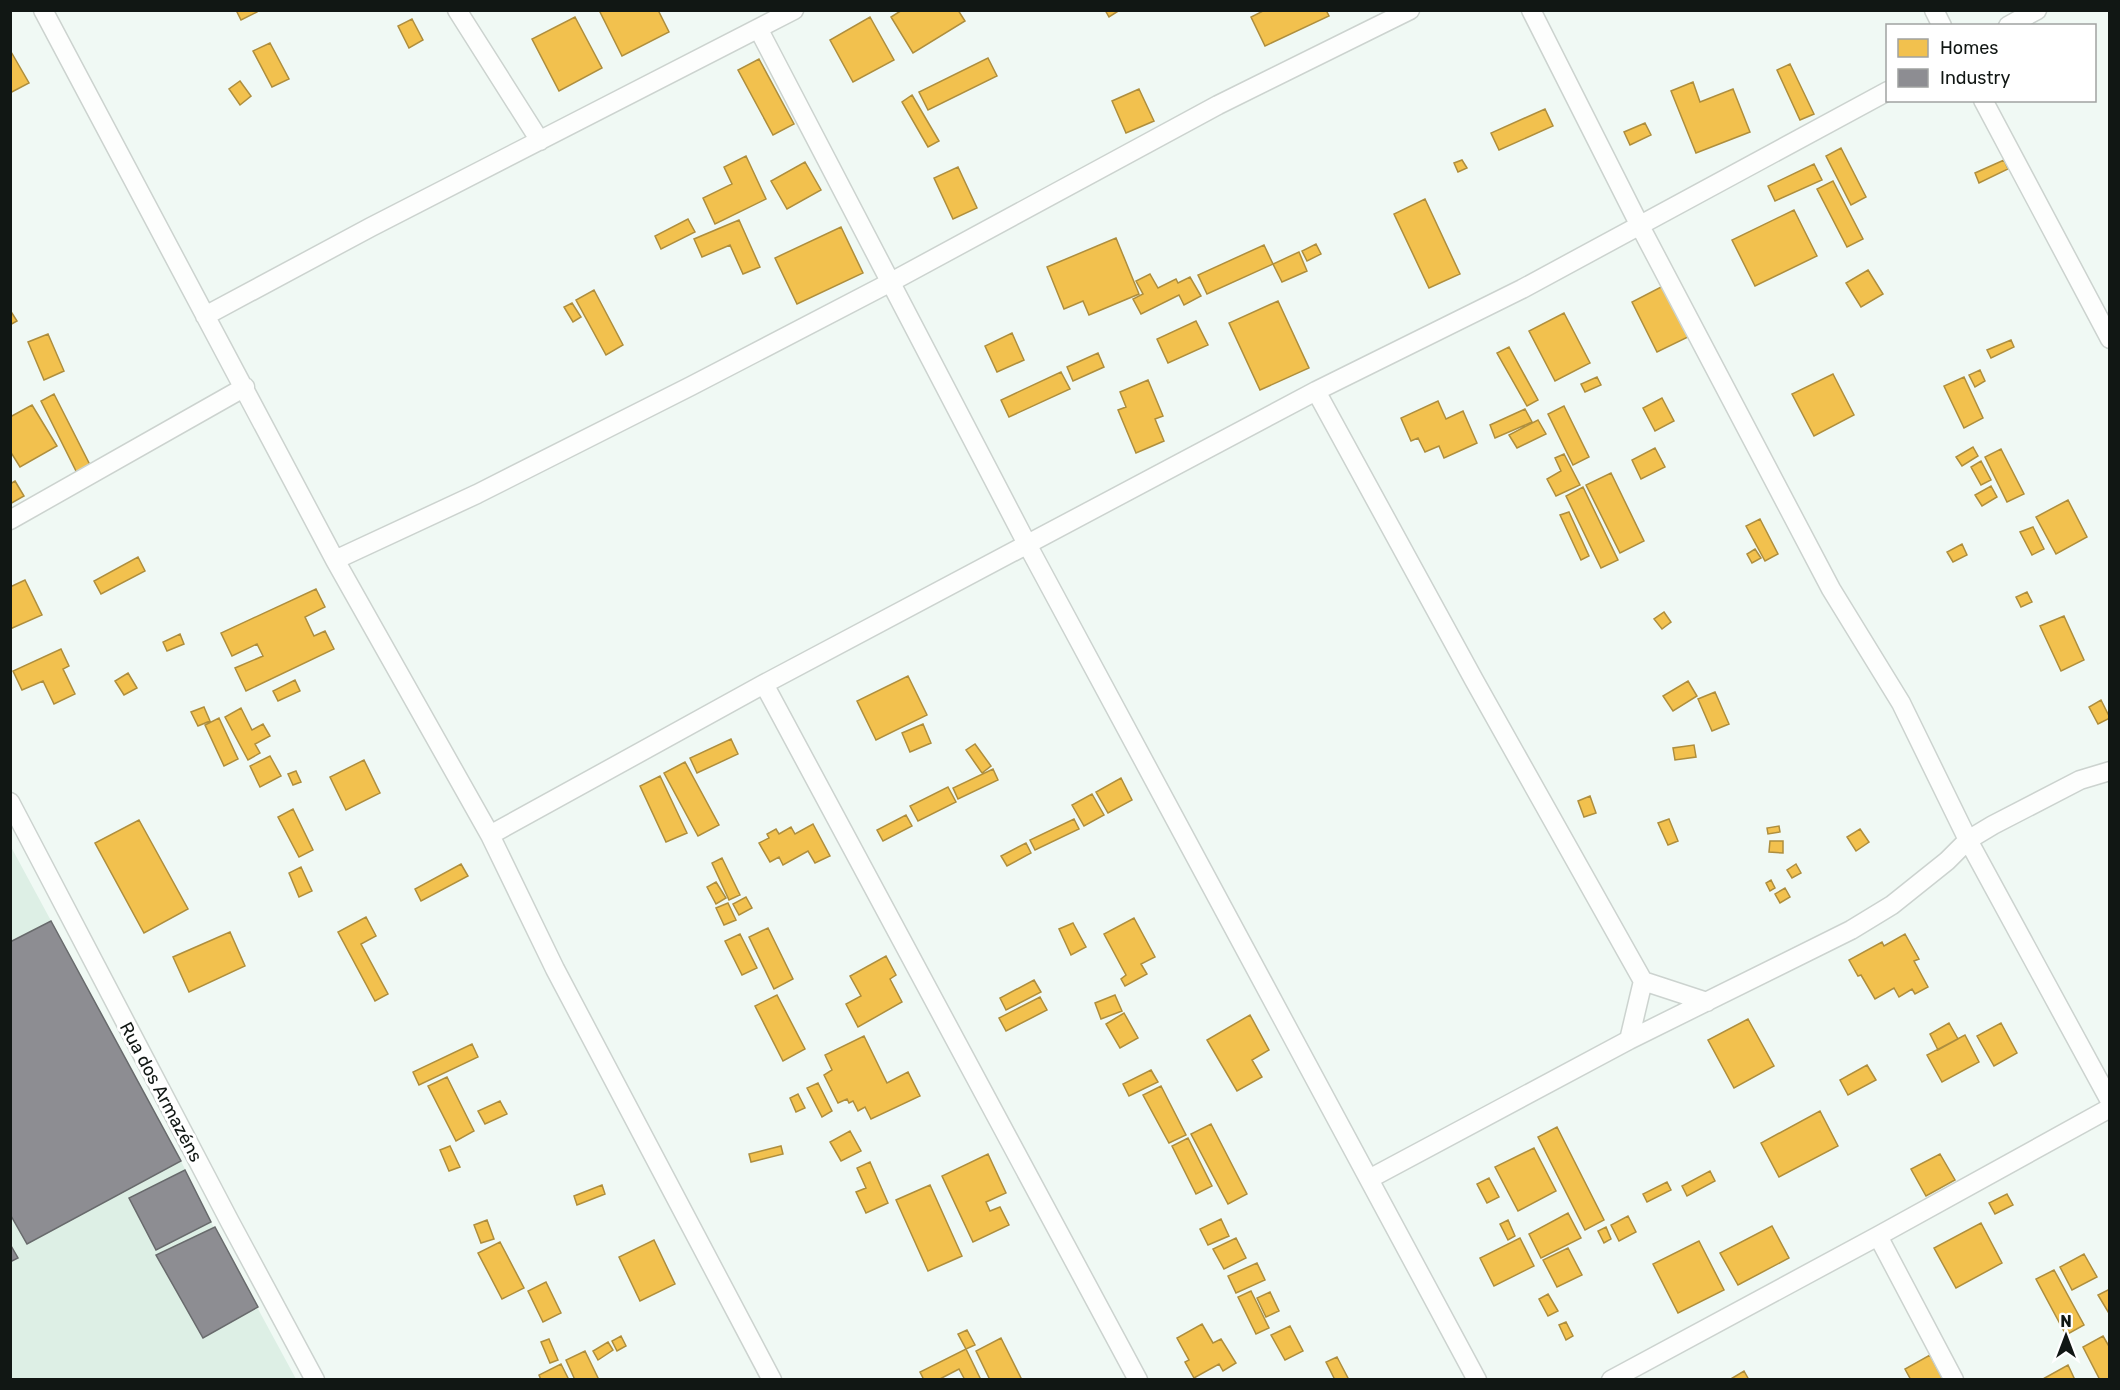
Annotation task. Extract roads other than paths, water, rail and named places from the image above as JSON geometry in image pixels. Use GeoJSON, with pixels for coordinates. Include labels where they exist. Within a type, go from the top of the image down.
{"type":"FeatureCollection","features":[{"type":"Feature","properties":{"kind":"street"},"geometry":{"type":"LineString","coordinates":[[44,10],[335,560],[490,835],[555,969],[772,1380]]}},
{"type":"Feature","properties":{"kind":"street"},"geometry":{"type":"LineString","coordinates":[[457,10],[540,141]]}},
{"type":"Feature","properties":{"kind":"street"},"geometry":{"type":"LineString","coordinates":[[205,316],[794,10]]}},
{"type":"Feature","properties":{"kind":"street"},"geometry":{"type":"LineString","coordinates":[[335,560],[477,494],[691,386],[891,282],[1218,105],[1410,10]]}},
{"type":"Feature","properties":{"kind":"street"},"geometry":{"type":"LineString","coordinates":[[1531,10],[1640,226],[1831,589],[1901,703],[1968,840],[2109,1101]]}},
{"type":"Feature","properties":{"kind":"street"},"geometry":{"type":"LineString","coordinates":[[1934,10],[1941,24]]}},
{"type":"Feature","properties":{"kind":"street"},"geometry":{"type":"LineString","coordinates":[[2012,24],[2037,10]]}},
{"type":"Feature","properties":{"kind":"street"},"geometry":{"type":"LineString","coordinates":[[759,30],[1027,544],[1477,1380]]}},
{"type":"Feature","properties":{"kind":"street"},"geometry":{"type":"LineString","coordinates":[[490,835],[764,684],[1317,391],[1522,289],[1886,92]]}},
{"type":"Feature","properties":{"kind":"street"},"geometry":{"type":"LineString","coordinates":[[1984,102],[2109,339]]}},
{"type":"Feature","properties":{"kind":"street"},"geometry":{"type":"LineString","coordinates":[[10,520],[245,387]]}},
{"type":"Feature","properties":{"kind":"street"},"geometry":{"type":"LineString","coordinates":[[1317,391],[1474,680],[1643,981],[1707,1002]]}},
{"type":"Feature","properties":{"kind":"street"},"geometry":{"type":"LineString","coordinates":[[764,684],[1138,1380]]}},
{"type":"Feature","properties":{"kind":"street"},"geometry":{"type":"LineString","coordinates":[[1369,1179],[1629,1040],[1821,945],[1892,905],[1947,861],[1968,840],[2035,802],[2080,780],[2109,771]]}},
{"type":"Feature","properties":{"kind":"street","name":"Rua dos Armazéns"},"geometry":{"type":"LineString","coordinates":[[10,802],[315,1380]]}},
{"type":"Feature","properties":{"kind":"street"},"geometry":{"type":"LineString","coordinates":[[1629,1040],[1643,981]]}},
{"type":"Feature","properties":{"kind":"street"},"geometry":{"type":"LineString","coordinates":[[1611,1380],[2109,1108]]}},
{"type":"Feature","properties":{"kind":"street"},"geometry":{"type":"LineString","coordinates":[[1878,1236],[1954,1380]]}}]}
